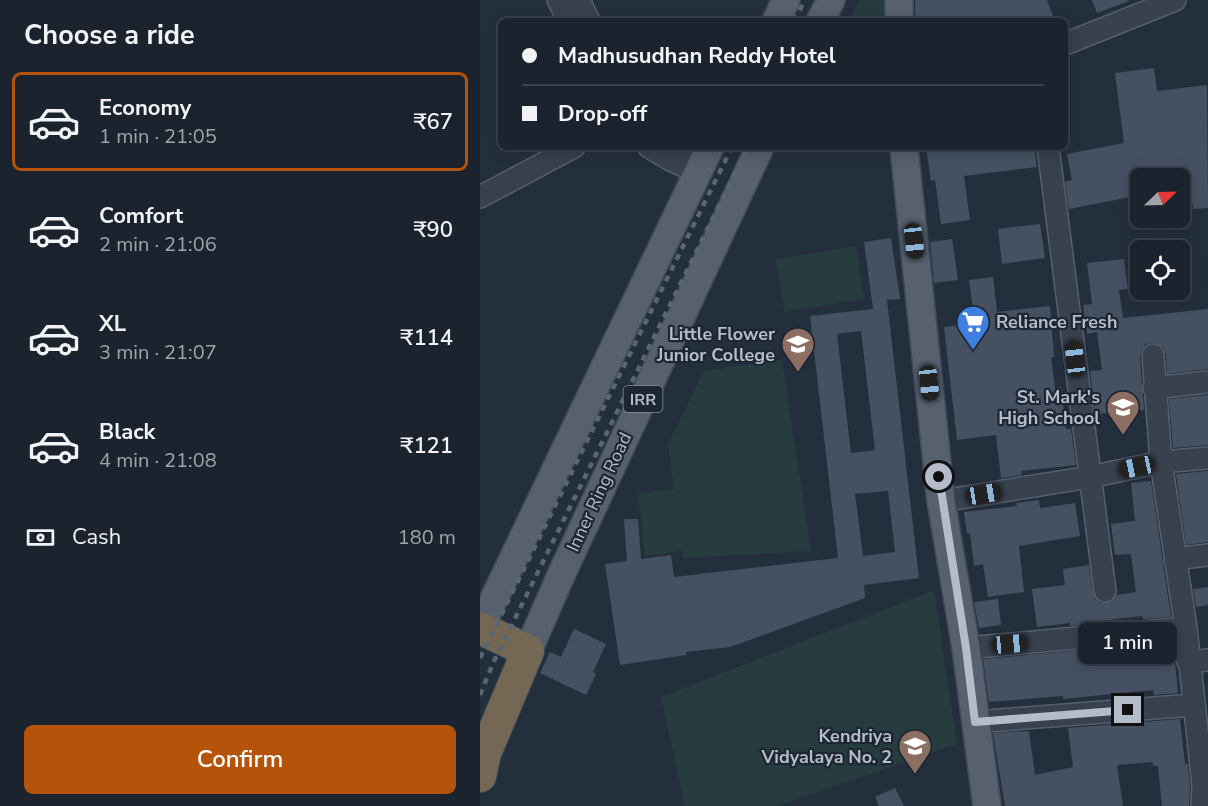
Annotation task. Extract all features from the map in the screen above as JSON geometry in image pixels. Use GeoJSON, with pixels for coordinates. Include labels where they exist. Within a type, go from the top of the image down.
{"type":"FeatureCollection","features":[{"type":"Feature","properties":{"kind":"highway"},"geometry":{"type":"LineString","coordinates":[[480,628],[528,651]]}},
{"type":"Feature","properties":{"kind":"highway","name":"Inner Ring Road"},"geometry":{"type":"LineString","coordinates":[[480,776],[485,753],[528,651]]}},
{"type":"Feature","properties":{"kind":"main road"},"geometry":{"type":"LineString","coordinates":[[777,18],[786,0]]}},
{"type":"Feature","properties":{"kind":"main road"},"geometry":{"type":"LineString","coordinates":[[822,18],[831,0]]}},
{"type":"Feature","properties":{"kind":"main road"},"geometry":{"type":"LineString","coordinates":[[898,18],[899,0]]}},
{"type":"Feature","properties":{"kind":"main road","name":"Inner Ring Road"},"geometry":{"type":"LineString","coordinates":[[528,651],[759,150]]}},
{"type":"Feature","properties":{"kind":"main road"},"geometry":{"type":"LineString","coordinates":[[904,150],[941,501],[966,648],[987,806]]}},
{"type":"Feature","properties":{"kind":"main road","name":"IRR"},"geometry":{"type":"LineString","coordinates":[[480,628],[698,156]]}},
{"type":"Feature","properties":{"kind":"street"},"geometry":{"type":"LineString","coordinates":[[558,0],[567,18]]}},
{"type":"Feature","properties":{"kind":"street"},"geometry":{"type":"LineString","coordinates":[[579,0],[588,18]]}},
{"type":"Feature","properties":{"kind":"street"},"geometry":{"type":"LineString","coordinates":[[1068,43],[1175,0]]}},
{"type":"Feature","properties":{"kind":"street"},"geometry":{"type":"LineString","coordinates":[[480,197],[568,150]]}},
{"type":"Feature","properties":{"kind":"street"},"geometry":{"type":"LineString","coordinates":[[655,150],[669,159],[698,156]]}},
{"type":"Feature","properties":{"kind":"street"},"geometry":{"type":"LineString","coordinates":[[1048,150],[1105,591]]}},
{"type":"Feature","properties":{"kind":"street"},"geometry":{"type":"LineString","coordinates":[[1153,355],[1161,462],[1175,559],[1186,628],[1198,661],[1193,705],[1204,793]]}},
{"type":"Feature","properties":{"kind":"street"},"geometry":{"type":"LineString","coordinates":[[1154,387],[1208,382]]}},
{"type":"Feature","properties":{"kind":"street"},"geometry":{"type":"LineString","coordinates":[[941,501],[1090,477],[1161,462],[1208,458]]}},
{"type":"Feature","properties":{"kind":"street"},"geometry":{"type":"LineString","coordinates":[[1175,559],[1208,555]]}},
{"type":"Feature","properties":{"kind":"street"},"geometry":{"type":"LineString","coordinates":[[966,648],[1186,628]]}},
{"type":"Feature","properties":{"kind":"street"},"geometry":{"type":"LineString","coordinates":[[975,722],[1193,705]]}},
{"type":"Feature","properties":{"kind":"green space"},"geometry":{"type":"Polygon","coordinates":[[[860,0],[886,0],[886,18],[851,18],[860,0]]]}},
{"type":"Feature","properties":{"kind":"green space"},"geometry":{"type":"Polygon","coordinates":[[[856,246],[864,299],[784,312],[776,259],[856,246]]]}},
{"type":"Feature","properties":{"kind":"green space"},"geometry":{"type":"Polygon","coordinates":[[[782,360],[811,551],[683,558],[682,551],[645,556],[638,493],[674,489],[668,444],[704,371],[782,360]]]}},
{"type":"Feature","properties":{"kind":"green space"},"geometry":{"type":"Polygon","coordinates":[[[934,590],[957,744],[777,806],[685,806],[661,697],[934,590]]]}},
{"type":"Feature","properties":{"kind":"building"},"geometry":{"type":"Polygon","coordinates":[[[915,0],[1047,0],[1054,18],[915,18],[915,0]]]}},
{"type":"Feature","properties":{"kind":"building"},"geometry":{"type":"Polygon","coordinates":[[[1092,0],[1129,0],[1129,1],[1097,13],[1092,0]]]}},
{"type":"Feature","properties":{"kind":"building"},"geometry":{"type":"Polygon","coordinates":[[[1154,68],[1157,91],[1207,85],[1208,208],[1193,209],[1190,168],[1130,168],[1130,197],[1069,209],[1065,182],[1072,180],[1067,154],[1124,143],[1115,73],[1154,68]]]}},
{"type":"Feature","properties":{"kind":"building"},"geometry":{"type":"Polygon","coordinates":[[[926,150],[1034,150],[1037,167],[964,176],[970,220],[941,224],[935,180],[931,181],[926,150]]]}},
{"type":"Feature","properties":{"kind":"building"},"geometry":{"type":"Polygon","coordinates":[[[1040,224],[1045,258],[1002,264],[998,229],[1040,224]]]}},
{"type":"Feature","properties":{"kind":"building"},"geometry":{"type":"Polygon","coordinates":[[[891,238],[900,299],[887,300],[919,578],[864,585],[865,598],[730,647],[686,652],[686,655],[620,665],[605,564],[627,561],[624,519],[638,519],[641,559],[671,555],[674,577],[838,558],[810,316],[873,309],[864,242],[891,238]],[[861,331],[837,334],[851,453],[875,450],[861,331]],[[888,491],[855,494],[863,556],[895,552],[888,491]]]}},
{"type":"Feature","properties":{"kind":"building"},"geometry":{"type":"Polygon","coordinates":[[[952,239],[958,280],[934,283],[930,242],[952,239]]]}},
{"type":"Feature","properties":{"kind":"building"},"geometry":{"type":"Polygon","coordinates":[[[1124,259],[1128,289],[1119,290],[1123,318],[1208,309],[1208,369],[1167,374],[1166,354],[1163,347],[1153,342],[1146,344],[1140,356],[1144,410],[1095,414],[1090,371],[1102,370],[1097,332],[1087,334],[1083,305],[1092,304],[1087,263],[1124,259]]]}},
{"type":"Feature","properties":{"kind":"building"},"geometry":{"type":"Polygon","coordinates":[[[993,277],[997,312],[1050,306],[1054,357],[1051,357],[1055,388],[1061,387],[1066,429],[1071,429],[1076,465],[1021,471],[1022,475],[1001,478],[996,435],[957,440],[944,327],[975,323],[969,280],[993,277]]]}},
{"type":"Feature","properties":{"kind":"building"},"geometry":{"type":"Polygon","coordinates":[[[1208,395],[1208,445],[1173,448],[1169,399],[1208,395]]]}},
{"type":"Feature","properties":{"kind":"building"},"geometry":{"type":"Polygon","coordinates":[[[1208,471],[1208,542],[1186,545],[1176,474],[1208,471]]]}},
{"type":"Feature","properties":{"kind":"building"},"geometry":{"type":"Polygon","coordinates":[[[1151,481],[1171,617],[1143,619],[1142,616],[1100,621],[1101,623],[1070,626],[1070,623],[1037,627],[1032,589],[1065,585],[1063,569],[1089,565],[1093,593],[1095,599],[1101,603],[1112,601],[1117,595],[1136,592],[1131,554],[1115,555],[1111,524],[1135,521],[1131,483],[1151,481]]]}},
{"type":"Feature","properties":{"kind":"building"},"geometry":{"type":"Polygon","coordinates":[[[1039,500],[1040,508],[1075,503],[1080,536],[1019,546],[1024,592],[988,597],[983,564],[974,566],[970,533],[967,534],[964,512],[1017,506],[1016,503],[1039,500]]]}},
{"type":"Feature","properties":{"kind":"building"},"geometry":{"type":"Polygon","coordinates":[[[1208,587],[1208,605],[1196,607],[1193,589],[1208,587]]]}},
{"type":"Feature","properties":{"kind":"building"},"geometry":{"type":"Polygon","coordinates":[[[998,599],[1001,625],[979,628],[974,602],[998,599]]]}},
{"type":"Feature","properties":{"kind":"building"},"geometry":{"type":"Polygon","coordinates":[[[574,629],[606,644],[593,672],[596,674],[586,695],[540,673],[550,652],[561,657],[574,629]]]}},
{"type":"Feature","properties":{"kind":"building"},"geometry":{"type":"Polygon","coordinates":[[[1173,642],[1178,693],[1154,695],[1153,690],[1063,699],[1063,696],[989,702],[983,659],[1173,642]]]}},
{"type":"Feature","properties":{"kind":"building"},"geometry":{"type":"Polygon","coordinates":[[[1180,719],[1185,764],[1188,764],[1189,806],[1162,806],[1158,766],[1153,766],[1153,762],[1117,765],[1123,806],[1005,806],[993,733],[1029,731],[1035,775],[1073,767],[1068,728],[1180,719]]]}},
{"type":"Feature","properties":{"kind":"building"},"geometry":{"type":"Polygon","coordinates":[[[895,788],[904,806],[879,806],[875,797],[895,788]]]}},
{"type":"Feature","properties":{"kind":"railway"},"geometry":{"type":"LineString","coordinates":[[796,18],[805,0]]}},
{"type":"Feature","properties":{"kind":"railway"},"geometry":{"type":"LineString","coordinates":[[812,18],[821,0]]}},
{"type":"Feature","properties":{"kind":"railway"},"geometry":{"type":"LineString","coordinates":[[480,658],[731,150]]}},
{"type":"Feature","properties":{"kind":"railway"},"geometry":{"type":"LineString","coordinates":[[480,695],[494,661],[747,150]]}},
{"type":"Feature","properties":{"kind":"place","name":"Reliance Fresh"},"geometry":{"type":"Point","coordinates":[973,351]}},
{"type":"Feature","properties":{"kind":"place","name":"Little Flower Junior College"},"geometry":{"type":"Point","coordinates":[798,373]}},
{"type":"Feature","properties":{"kind":"place","name":"St. Mark's High School"},"geometry":{"type":"Point","coordinates":[1123,436]}},
{"type":"Feature","properties":{"kind":"place","name":"Kendriya Vidyalaya No. 2"},"geometry":{"type":"Point","coordinates":[915,775]}},
{"type":"Feature","properties":{"kind":"route"},"geometry":{"type":"LineString","coordinates":[[939,477],[966,648],[975,722],[1128,710]]}}]}
